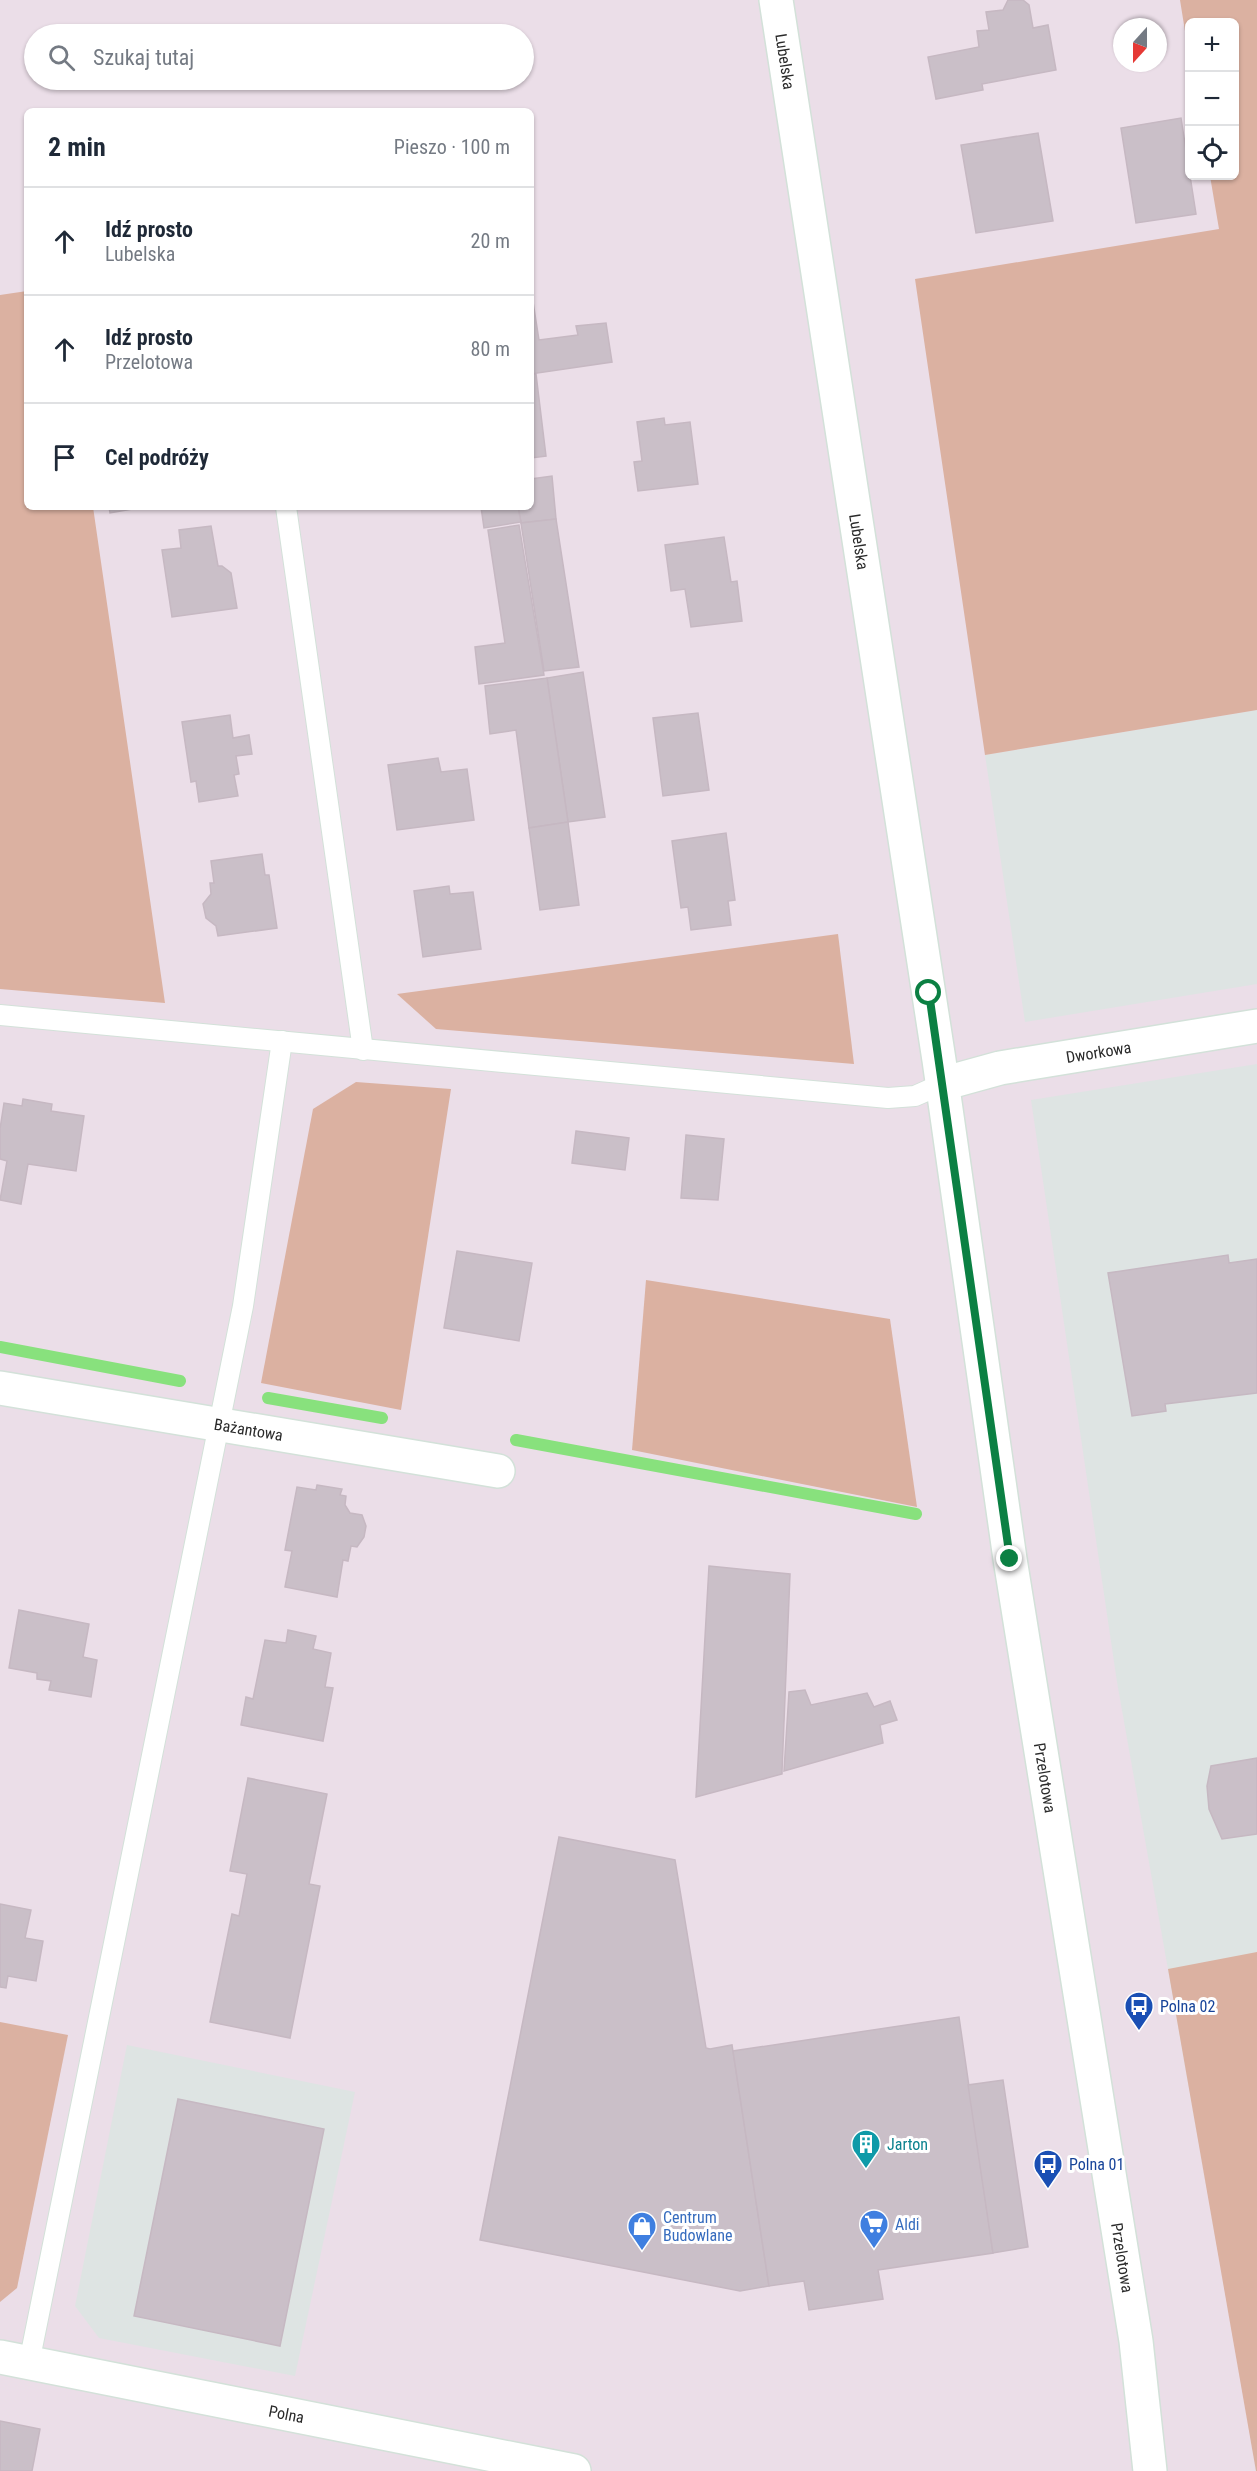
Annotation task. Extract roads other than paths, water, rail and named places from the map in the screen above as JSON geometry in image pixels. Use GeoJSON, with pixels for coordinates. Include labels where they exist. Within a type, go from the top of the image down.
{"type":"FeatureCollection","features":[{"type":"Feature","properties":{"kind":"street","name":"Lubelska"},"geometry":{"type":"LineString","coordinates":[[776,0],[942,1084]]}},
{"type":"Feature","properties":{"kind":"street","name":"Dworkowa"},"geometry":{"type":"LineString","coordinates":[[942,1084],[1000,1068],[1257,1026]]}},
{"type":"Feature","properties":{"kind":"street","name":"Przelotowa"},"geometry":{"type":"LineString","coordinates":[[942,1084],[1010,1559],[1136,2341],[1150,2471]]}},
{"type":"Feature","properties":{"kind":"street","name":"Bażantowa"},"geometry":{"type":"LineString","coordinates":[[0,1388],[498,1471]]}},
{"type":"Feature","properties":{"kind":"street","name":"Polna"},"geometry":{"type":"LineString","coordinates":[[15,2360],[574,2471]]}},
{"type":"Feature","properties":{"kind":"lane"},"geometry":{"type":"LineString","coordinates":[[285,510],[363,1050]]}},
{"type":"Feature","properties":{"kind":"lane"},"geometry":{"type":"LineString","coordinates":[[0,1015],[888,1098],[915,1096],[942,1084]]}},
{"type":"Feature","properties":{"kind":"lane"},"geometry":{"type":"LineString","coordinates":[[15,2360],[220,1425],[243,1306],[282,1041]]}},
{"type":"Feature","properties":{"kind":"waterway"},"geometry":{"type":"LineString","coordinates":[[0,1347],[180,1381]]}},
{"type":"Feature","properties":{"kind":"waterway"},"geometry":{"type":"LineString","coordinates":[[268,1398],[382,1418]]}},
{"type":"Feature","properties":{"kind":"waterway"},"geometry":{"type":"LineString","coordinates":[[516,1440],[916,1514]]}},
{"type":"Feature","properties":{"kind":"place","name":"Polna 02"},"geometry":{"type":"Point","coordinates":[1139,2032]}},
{"type":"Feature","properties":{"kind":"place","name":"Jarton"},"geometry":{"type":"Point","coordinates":[866,2170]}},
{"type":"Feature","properties":{"kind":"place","name":"Polna 01"},"geometry":{"type":"Point","coordinates":[1048,2190]}},
{"type":"Feature","properties":{"kind":"place","name":"Aldi"},"geometry":{"type":"Point","coordinates":[874,2250]}},
{"type":"Feature","properties":{"kind":"place","name":"Centrum Budowlane"},"geometry":{"type":"Point","coordinates":[642,2252]}}]}
